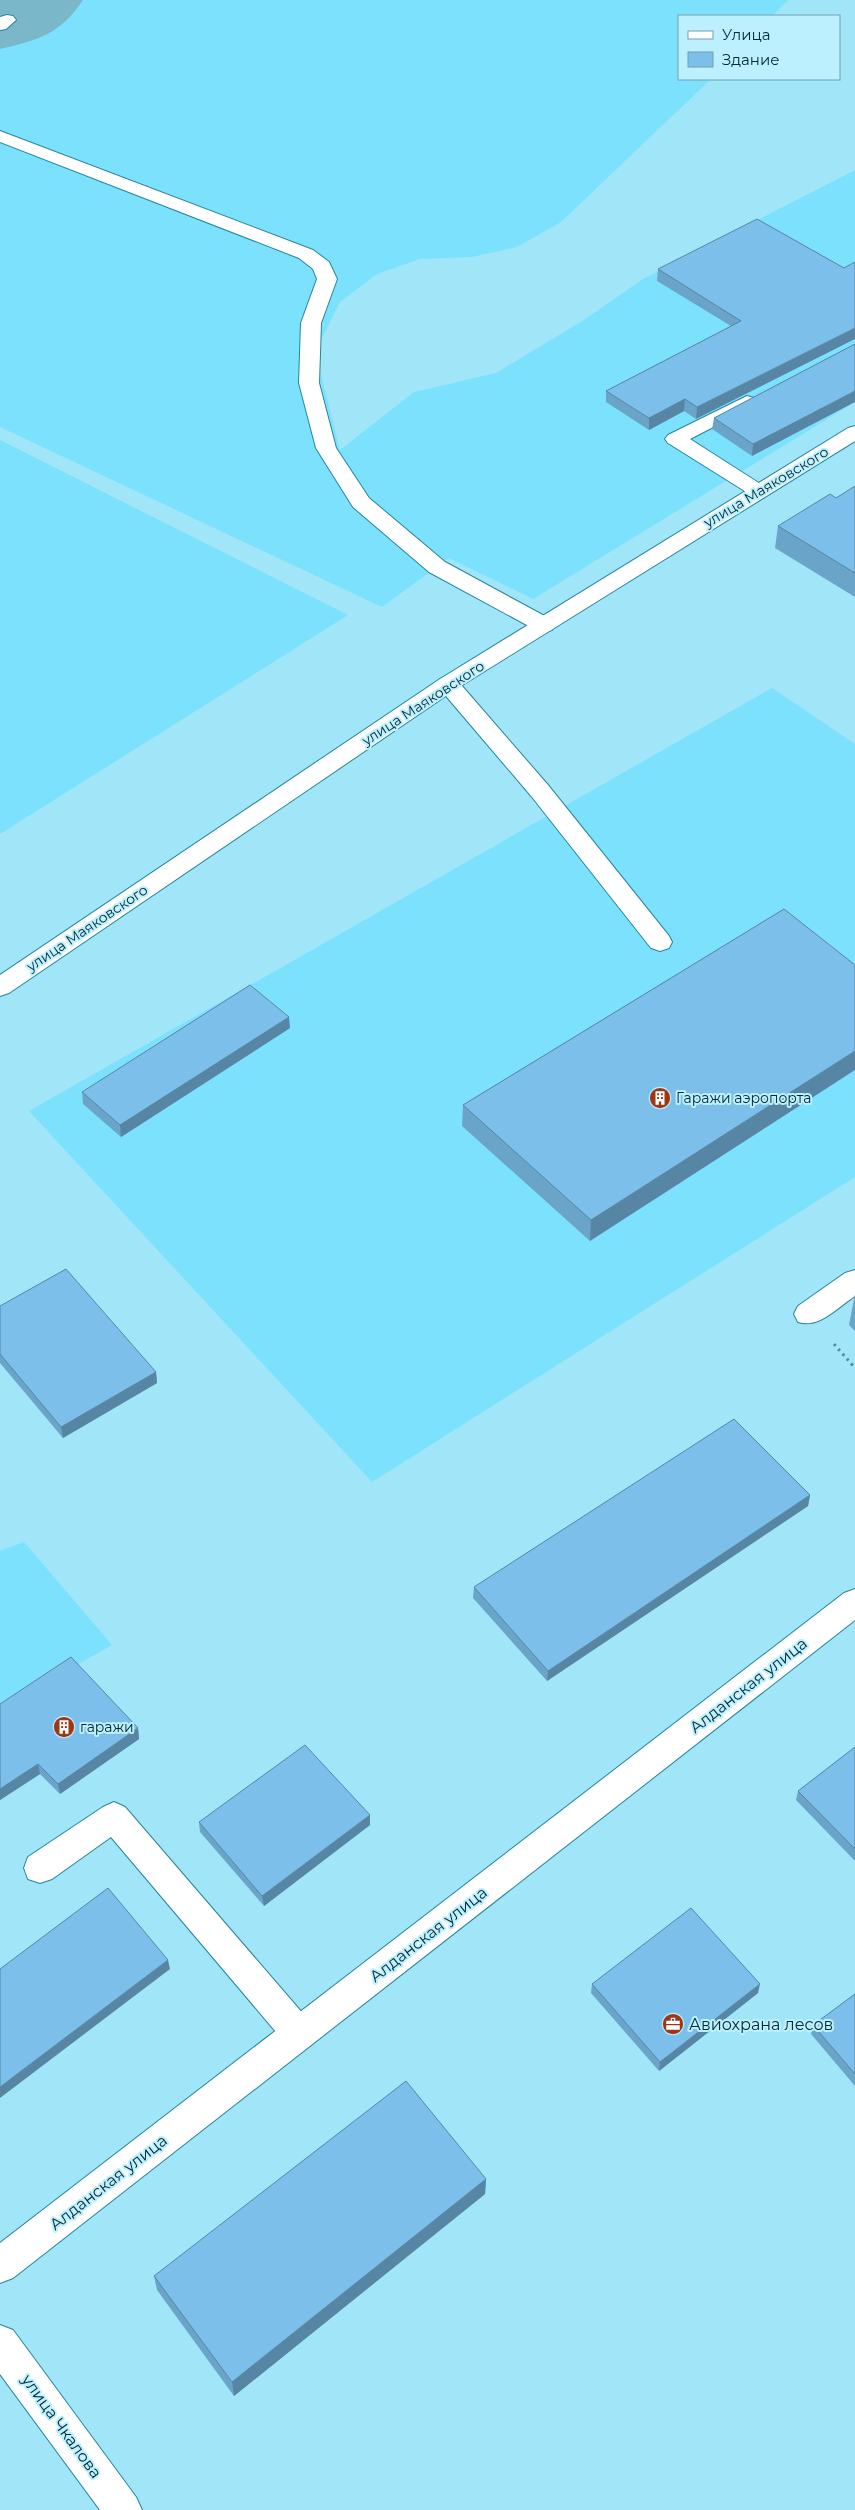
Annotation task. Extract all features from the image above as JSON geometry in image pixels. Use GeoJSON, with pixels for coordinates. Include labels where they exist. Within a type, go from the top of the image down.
{"type":"FeatureCollection","features":[{"type":"Feature","properties":{"kind":"street"},"geometry":{"type":"LineString","coordinates":[[0,136],[306,254],[322,266],[327,279],[311,323],[308,383],[326,448],[361,502],[436,567],[544,625]]}},
{"type":"Feature","properties":{"kind":"street"},"geometry":{"type":"LineString","coordinates":[[758,491],[675,439],[761,394]]}},
{"type":"Feature","properties":{"kind":"street","name":"улица Маяковского"},"geometry":{"type":"LineString","coordinates":[[0,987],[448,684],[855,432]]}},
{"type":"Feature","properties":{"kind":"street"},"geometry":{"type":"LineString","coordinates":[[448,684],[540,791],[660,942]]}},
{"type":"Feature","properties":{"kind":"street"},"geometry":{"type":"LineString","coordinates":[[808,1314],[855,1281]]}},
{"type":"Feature","properties":{"kind":"street","name":"Алданская улица"},"geometry":{"type":"LineString","coordinates":[[0,2265],[855,1602]]}},
{"type":"Feature","properties":{"kind":"street"},"geometry":{"type":"LineString","coordinates":[[40,1868],[114,1817],[299,2034]]}},
{"type":"Feature","properties":{"kind":"street","name":"улица Чкалова"},"geometry":{"type":"LineString","coordinates":[[0,2343],[123,2510]]}},
{"type":"Feature","properties":{"kind":"shaded area"},"geometry":{"type":"Polygon","coordinates":[[[0,0],[788,0],[773,15],[678,15],[678,80],[710,80],[561,222],[517,247],[472,257],[420,259],[377,274],[340,302],[322,338],[318,363],[340,450],[414,392],[496,373],[584,320],[643,279],[855,170],[855,402],[533,599],[449,558],[382,607],[0,427],[0,0]]]}},
{"type":"Feature","properties":{"kind":"shaded area"},"geometry":{"type":"Polygon","coordinates":[[[0,440],[348,615],[0,834],[0,440]]]}},
{"type":"Feature","properties":{"kind":"shaded area","name":"Гаражи аэропорта"},"geometry":{"type":"Polygon","coordinates":[[[772,688],[855,744],[855,1177],[372,1482],[29,1111],[772,688]]]}},
{"type":"Feature","properties":{"kind":"shaded area"},"geometry":{"type":"Polygon","coordinates":[[[24,1542],[112,1645],[73,1667],[0,1715],[0,1551],[24,1542]]]}},
{"type":"Feature","properties":{"kind":"building"},"geometry":{"type":"Polygon","coordinates":[[[757,219],[844,268],[855,262],[855,328],[697,407],[685,399],[649,418],[606,391],[741,321],[658,269],[757,219]]]}},
{"type":"Feature","properties":{"kind":"building"},"geometry":{"type":"Polygon","coordinates":[[[855,344],[855,391],[753,444],[714,418],[855,344]]]}},
{"type":"Feature","properties":{"kind":"building"},"geometry":{"type":"Polygon","coordinates":[[[855,486],[855,573],[778,526],[830,494],[836,498],[855,486]]]}},
{"type":"Feature","properties":{"kind":"building","name":"Гаражи аэропорта"},"geometry":{"type":"Polygon","coordinates":[[[784,909],[855,965],[855,1051],[591,1220],[463,1105],[784,909]]]}},
{"type":"Feature","properties":{"kind":"building"},"geometry":{"type":"Polygon","coordinates":[[[250,985],[289,1017],[120,1125],[82,1092],[250,985]]]}},
{"type":"Feature","properties":{"kind":"building"},"geometry":{"type":"Polygon","coordinates":[[[66,1269],[156,1372],[61,1427],[0,1354],[0,1306],[66,1269]]]}},
{"type":"Feature","properties":{"kind":"building"},"geometry":{"type":"Polygon","coordinates":[[[734,1419],[810,1495],[548,1671],[474,1587],[734,1419]]]}},
{"type":"Feature","properties":{"kind":"building","name":"гаражи"},"geometry":{"type":"Polygon","coordinates":[[[71,1657],[138,1728],[58,1784],[38,1764],[0,1789],[0,1704],[71,1657]]]}},
{"type":"Feature","properties":{"kind":"building"},"geometry":{"type":"Polygon","coordinates":[[[305,1745],[370,1815],[262,1896],[199,1822],[305,1745]]]}},
{"type":"Feature","properties":{"kind":"building"},"geometry":{"type":"Polygon","coordinates":[[[855,1747],[855,1849],[798,1791],[855,1747]]]}},
{"type":"Feature","properties":{"kind":"building"},"geometry":{"type":"Polygon","coordinates":[[[108,1888],[168,1960],[0,2087],[0,1969],[108,1888]]]}},
{"type":"Feature","properties":{"kind":"building"},"geometry":{"type":"Polygon","coordinates":[[[691,1908],[760,1984],[660,2062],[592,1984],[691,1908]]]}},
{"type":"Feature","properties":{"kind":"building"},"geometry":{"type":"Polygon","coordinates":[[[855,1994],[855,2074],[813,2025],[855,1994]]]}},
{"type":"Feature","properties":{"kind":"building"},"geometry":{"type":"Polygon","coordinates":[[[406,2081],[486,2179],[232,2382],[154,2276],[406,2081]]]}},
{"type":"Feature","properties":{"kind":"taxiway"},"geometry":{"type":"LineString","coordinates":[[0,22],[7,20],[38,0]]}},
{"type":"Feature","properties":{"kind":"place","name":"Гаражи аэропорта"},"geometry":{"type":"Point","coordinates":[660,1098]}},
{"type":"Feature","properties":{"kind":"place","name":"гаражи"},"geometry":{"type":"Point","coordinates":[64,1727]}},
{"type":"Feature","properties":{"kind":"place","name":"Авиохрана лесов"},"geometry":{"type":"Point","coordinates":[673,2024]}}]}
